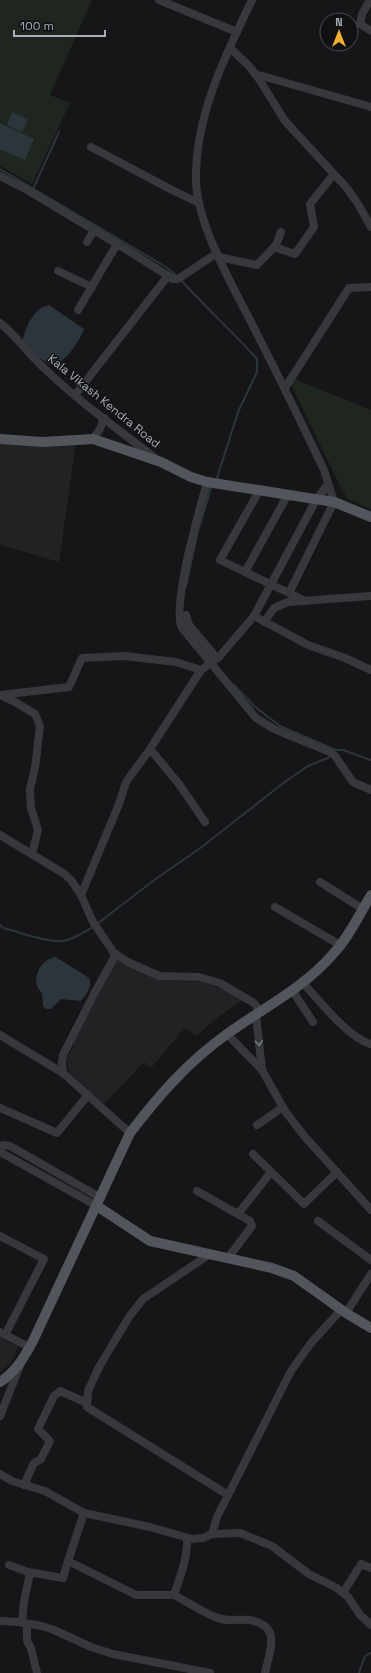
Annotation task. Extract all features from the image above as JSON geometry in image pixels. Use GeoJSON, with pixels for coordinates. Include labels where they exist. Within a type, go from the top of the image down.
{"type":"FeatureCollection","features":[{"type":"Feature","properties":{"kind":"main road"},"geometry":{"type":"LineString","coordinates":[[0,440],[43,442],[93,439],[161,462],[191,477],[207,482],[287,496],[334,502],[371,517]]}},
{"type":"Feature","properties":{"kind":"main road"},"geometry":{"type":"LineString","coordinates":[[0,1382],[7,1378],[23,1359],[30,1347],[130,1134],[155,1100],[191,1062],[227,1034],[259,1014],[303,983],[334,954],[371,895]]}},
{"type":"Feature","properties":{"kind":"main road"},"geometry":{"type":"LineString","coordinates":[[99,1202],[150,1241],[272,1268],[294,1276],[343,1311],[371,1328]]}},
{"type":"Feature","properties":{"kind":"street"},"geometry":{"type":"LineString","coordinates":[[159,0],[237,32]]}},
{"type":"Feature","properties":{"kind":"street"},"geometry":{"type":"LineString","coordinates":[[252,0],[230,48],[210,98],[202,128],[196,181],[199,202],[218,255],[285,388],[324,470],[334,502],[289,593]]}},
{"type":"Feature","properties":{"kind":"street"},"geometry":{"type":"LineString","coordinates":[[370,0],[362,14],[360,24],[371,30]]}},
{"type":"Feature","properties":{"kind":"street"},"geometry":{"type":"LineString","coordinates":[[230,48],[255,74],[285,121],[334,174],[358,204],[371,227]]}},
{"type":"Feature","properties":{"kind":"street"},"geometry":{"type":"LineString","coordinates":[[255,74],[371,107]]}},
{"type":"Feature","properties":{"kind":"street"},"geometry":{"type":"LineString","coordinates":[[91,147],[172,190],[199,202]]}},
{"type":"Feature","properties":{"kind":"street"},"geometry":{"type":"LineString","coordinates":[[274,247],[295,254],[314,227],[310,204],[334,174]]}},
{"type":"Feature","properties":{"kind":"street"},"geometry":{"type":"LineString","coordinates":[[0,176],[29,191],[117,244],[167,277],[173,279],[178,279],[218,255],[257,265],[274,247],[281,232]]}},
{"type":"Feature","properties":{"kind":"street"},"geometry":{"type":"LineString","coordinates":[[87,242],[94,230]]}},
{"type":"Feature","properties":{"kind":"street"},"geometry":{"type":"LineString","coordinates":[[78,310],[117,244]]}},
{"type":"Feature","properties":{"kind":"street"},"geometry":{"type":"LineString","coordinates":[[58,270],[92,287]]}},
{"type":"Feature","properties":{"kind":"street"},"geometry":{"type":"LineString","coordinates":[[75,395],[167,277]]}},
{"type":"Feature","properties":{"kind":"street"},"geometry":{"type":"LineString","coordinates":[[285,388],[349,288],[371,287]]}},
{"type":"Feature","properties":{"kind":"street","name":"Kala Vikash Kendra Road"},"geometry":{"type":"LineString","coordinates":[[0,323],[10,331],[44,369],[161,462]]}},
{"type":"Feature","properties":{"kind":"street"},"geometry":{"type":"LineString","coordinates":[[93,439],[100,429],[104,418]]}},
{"type":"Feature","properties":{"kind":"street"},"geometry":{"type":"LineString","coordinates":[[207,482],[186,566],[178,617],[182,628],[256,718],[274,729],[330,752],[335,756],[353,782],[371,790]]}},
{"type":"Feature","properties":{"kind":"street"},"geometry":{"type":"LineString","coordinates":[[81,895],[116,812],[126,782],[150,749],[201,670],[217,658],[235,640],[254,616],[316,500],[328,484]]}},
{"type":"Feature","properties":{"kind":"street"},"geometry":{"type":"LineString","coordinates":[[259,491],[220,560],[305,601]]}},
{"type":"Feature","properties":{"kind":"street"},"geometry":{"type":"LineString","coordinates":[[245,572],[287,496]]}},
{"type":"Feature","properties":{"kind":"street"},"geometry":{"type":"LineString","coordinates":[[264,622],[274,608],[288,602],[371,596]]}},
{"type":"Feature","properties":{"kind":"street"},"geometry":{"type":"LineString","coordinates":[[186,615],[189,625],[217,658]]}},
{"type":"Feature","properties":{"kind":"street"},"geometry":{"type":"LineString","coordinates":[[254,616],[308,645],[345,658],[371,670]]}},
{"type":"Feature","properties":{"kind":"street"},"geometry":{"type":"LineString","coordinates":[[0,695],[69,687],[82,658],[124,656],[176,662],[201,670]]}},
{"type":"Feature","properties":{"kind":"street"},"geometry":{"type":"LineString","coordinates":[[0,695],[35,714],[40,726],[35,768],[30,789],[31,808],[38,830],[32,854]]}},
{"type":"Feature","properties":{"kind":"street"},"geometry":{"type":"LineString","coordinates":[[150,749],[179,784],[205,822]]}},
{"type":"Feature","properties":{"kind":"street"},"geometry":{"type":"LineString","coordinates":[[0,835],[71,880],[81,895],[93,922],[116,954],[128,962],[159,976],[199,977],[220,983],[254,1003],[259,1014],[262,1070]]}},
{"type":"Feature","properties":{"kind":"street"},"geometry":{"type":"LineString","coordinates":[[320,882],[363,909]]}},
{"type":"Feature","properties":{"kind":"street"},"geometry":{"type":"LineString","coordinates":[[275,907],[340,945]]}},
{"type":"Feature","properties":{"kind":"street"},"geometry":{"type":"LineString","coordinates":[[63,1072],[62,1062],[64,1055],[94,994],[116,954]]}},
{"type":"Feature","properties":{"kind":"street"},"geometry":{"type":"LineString","coordinates":[[303,983],[349,1031],[365,1043],[371,1044]]}},
{"type":"Feature","properties":{"kind":"street"},"geometry":{"type":"LineString","coordinates":[[292,990],[313,1022]]}},
{"type":"Feature","properties":{"kind":"street"},"geometry":{"type":"LineString","coordinates":[[227,1034],[262,1070],[283,1108],[305,1137],[371,1210]]}},
{"type":"Feature","properties":{"kind":"street"},"geometry":{"type":"LineString","coordinates":[[0,1035],[63,1072],[130,1134]]}},
{"type":"Feature","properties":{"kind":"street"},"geometry":{"type":"LineString","coordinates":[[0,1108],[57,1133],[88,1095]]}},
{"type":"Feature","properties":{"kind":"street"},"geometry":{"type":"LineString","coordinates":[[257,1125],[283,1108]]}},
{"type":"Feature","properties":{"kind":"street"},"geometry":{"type":"LineString","coordinates":[[0,1148],[3,1145],[10,1146],[99,1202]]}},
{"type":"Feature","properties":{"kind":"street"},"geometry":{"type":"LineString","coordinates":[[0,1152],[99,1202]]}},
{"type":"Feature","properties":{"kind":"street"},"geometry":{"type":"LineString","coordinates":[[253,1154],[304,1204],[337,1172]]}},
{"type":"Feature","properties":{"kind":"street"},"geometry":{"type":"LineString","coordinates":[[238,1214],[271,1172]]}},
{"type":"Feature","properties":{"kind":"street"},"geometry":{"type":"LineString","coordinates":[[197,1191],[250,1221],[252,1226],[228,1258]]}},
{"type":"Feature","properties":{"kind":"street"},"geometry":{"type":"LineString","coordinates":[[318,1221],[371,1260]]}},
{"type":"Feature","properties":{"kind":"street"},"geometry":{"type":"LineString","coordinates":[[0,1236],[44,1259],[3,1333],[30,1347]]}},
{"type":"Feature","properties":{"kind":"street"},"geometry":{"type":"LineString","coordinates":[[210,1254],[143,1299],[129,1317],[100,1367],[88,1391],[87,1407],[228,1496]]}},
{"type":"Feature","properties":{"kind":"street"},"geometry":{"type":"LineString","coordinates":[[212,1534],[217,1517],[291,1371],[311,1343],[343,1311],[371,1274]]}},
{"type":"Feature","properties":{"kind":"street"},"geometry":{"type":"LineString","coordinates":[[0,1416],[23,1359]]}},
{"type":"Feature","properties":{"kind":"street"},"geometry":{"type":"LineString","coordinates":[[24,1485],[34,1463],[41,1459],[50,1441],[38,1429],[54,1396],[60,1391],[87,1402]]}},
{"type":"Feature","properties":{"kind":"street"},"geometry":{"type":"LineString","coordinates":[[0,1474],[12,1482],[45,1491],[84,1513],[150,1527],[192,1539],[202,1538],[212,1534],[240,1533],[272,1546],[309,1574],[343,1593],[348,1597],[360,1616],[371,1625]]}},
{"type":"Feature","properties":{"kind":"street"},"geometry":{"type":"LineString","coordinates":[[9,1565],[30,1573],[63,1578],[84,1513]]}},
{"type":"Feature","properties":{"kind":"street"},"geometry":{"type":"LineString","coordinates":[[174,1595],[184,1563],[188,1545],[187,1538]]}},
{"type":"Feature","properties":{"kind":"street"},"geometry":{"type":"LineString","coordinates":[[68,1561],[136,1594],[174,1595],[220,1618],[248,1620],[267,1626],[271,1632],[272,1642],[265,1673]]}},
{"type":"Feature","properties":{"kind":"street"},"geometry":{"type":"LineString","coordinates":[[343,1593],[361,1564],[371,1568]]}},
{"type":"Feature","properties":{"kind":"street"},"geometry":{"type":"LineString","coordinates":[[30,1573],[24,1623],[27,1641],[31,1648],[37,1673]]}},
{"type":"Feature","properties":{"kind":"street"},"geometry":{"type":"LineString","coordinates":[[0,1621],[24,1623],[54,1630],[91,1647],[113,1654],[210,1673]]}},
{"type":"Feature","properties":{"kind":"shaded area"},"geometry":{"type":"Polygon","coordinates":[[[0,0],[92,0],[50,95],[70,103],[32,184],[0,166],[0,0]]]}},
{"type":"Feature","properties":{"kind":"shaded area"},"geometry":{"type":"Polygon","coordinates":[[[12,112],[28,119],[22,132],[7,125],[12,112]]]}},
{"type":"Feature","properties":{"kind":"shaded area"},"geometry":{"type":"Polygon","coordinates":[[[0,123],[34,139],[25,160],[0,149],[0,123]]]}},
{"type":"Feature","properties":{"kind":"shaded area"},"geometry":{"type":"Polygon","coordinates":[[[49,305],[84,329],[79,340],[67,356],[52,366],[26,349],[22,343],[25,331],[34,314],[43,307],[49,305]]]}},
{"type":"Feature","properties":{"kind":"shaded area"},"geometry":{"type":"Polygon","coordinates":[[[287,376],[371,410],[371,509],[348,499],[342,490],[287,376]]]}},
{"type":"Feature","properties":{"kind":"shaded area"},"geometry":{"type":"Polygon","coordinates":[[[0,442],[76,442],[59,562],[0,545],[0,442]]]}},
{"type":"Feature","properties":{"kind":"shaded area"},"geometry":{"type":"Polygon","coordinates":[[[56,957],[89,978],[90,987],[81,1001],[61,999],[51,1009],[46,1009],[43,1006],[42,993],[36,983],[36,977],[41,966],[45,962],[56,957]]]}},
{"type":"Feature","properties":{"kind":"shaded area"},"geometry":{"type":"Polygon","coordinates":[[[117,959],[160,980],[202,982],[227,990],[244,999],[221,1015],[196,1036],[184,1028],[151,1068],[144,1062],[104,1104],[70,1073],[67,1066],[67,1058],[74,1045],[72,1044],[117,959]]]}},
{"type":"Feature","properties":{"kind":"shaded area"},"geometry":{"type":"Polygon","coordinates":[[[0,1337],[18,1347],[11,1362],[0,1373],[0,1337]]]}},
{"type":"Feature","properties":{"kind":"waterway"},"geometry":{"type":"LineString","coordinates":[[33,189],[59,132]]}},
{"type":"Feature","properties":{"kind":"waterway"},"geometry":{"type":"LineString","coordinates":[[0,169],[166,267],[178,277]]}},
{"type":"Feature","properties":{"kind":"waterway"},"geometry":{"type":"LineString","coordinates":[[181,280],[257,359],[257,372],[238,412],[217,478]]}},
{"type":"Feature","properties":{"kind":"waterway"},"geometry":{"type":"LineString","coordinates":[[186,586],[198,531],[211,488]]}},
{"type":"Feature","properties":{"kind":"waterway"},"geometry":{"type":"LineString","coordinates":[[233,684],[254,706],[280,726],[336,750],[343,750],[371,760]]}},
{"type":"Feature","properties":{"kind":"waterway"},"geometry":{"type":"LineString","coordinates":[[97,924],[157,878],[199,849],[286,781],[308,766],[328,758],[331,755]]}},
{"type":"Feature","properties":{"kind":"waterway"},"geometry":{"type":"LineString","coordinates":[[0,925],[3,928],[55,941],[70,939],[93,927]]}},
{"type":"Feature","properties":{"kind":"waterway"},"geometry":{"type":"LineString","coordinates":[[359,1673],[365,1656],[371,1653]]}}]}
